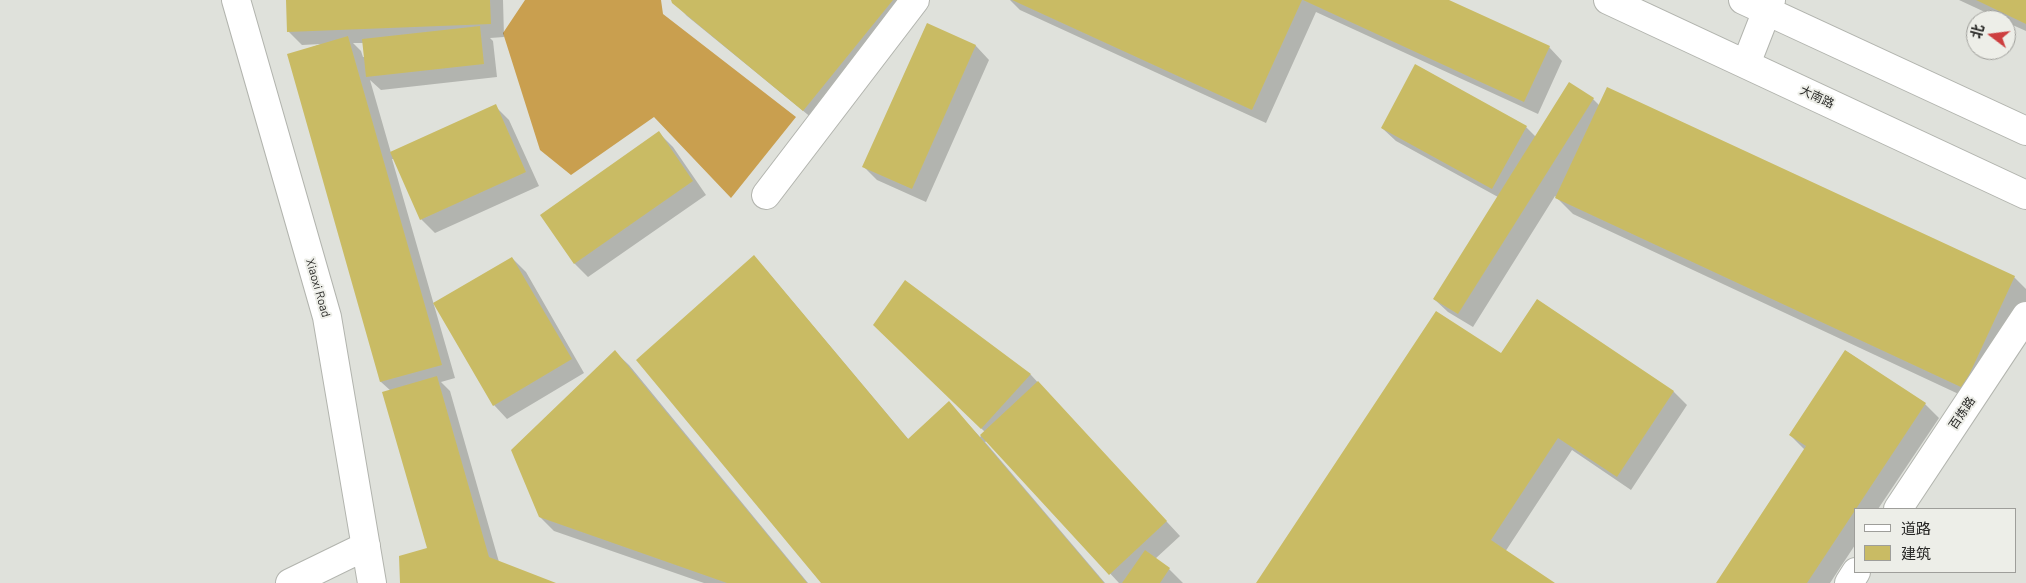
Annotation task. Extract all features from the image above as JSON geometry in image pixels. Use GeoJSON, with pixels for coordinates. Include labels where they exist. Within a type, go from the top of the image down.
{"type":"FeatureCollection","features":[{"type":"Feature","properties":{"kind":"street","name":"Xiaoxi Road"},"geometry":{"type":"LineString","coordinates":[[236,0],[327,317],[372,583]]}},
{"type":"Feature","properties":{"kind":"street"},"geometry":{"type":"LineString","coordinates":[[766,195],[915,0]]}},
{"type":"Feature","properties":{"kind":"street","name":"大南路"},"geometry":{"type":"LineString","coordinates":[[1608,0],[2026,195]]}},
{"type":"Feature","properties":{"kind":"street"},"geometry":{"type":"LineString","coordinates":[[1746,64],[1760,4],[2026,132]]}},
{"type":"Feature","properties":{"kind":"street","name":"百炼路"},"geometry":{"type":"LineString","coordinates":[[1899,508],[2026,316]]}},
{"type":"Feature","properties":{"kind":"street"},"geometry":{"type":"LineString","coordinates":[[290,583],[366,546]]}},
{"type":"Feature","properties":{"kind":"shaded area"},"geometry":{"type":"Polygon","coordinates":[[[525,0],[661,0],[663,14],[796,117],[731,198],[654,117],[571,175],[540,150],[503,33],[525,0]]]}},
{"type":"Feature","properties":{"kind":"building"},"geometry":{"type":"Polygon","coordinates":[[[286,0],[490,0],[491,24],[287,32],[286,0]]]}},
{"type":"Feature","properties":{"kind":"building"},"geometry":{"type":"Polygon","coordinates":[[[671,0],[893,0],[803,111],[672,3],[671,0]]]}},
{"type":"Feature","properties":{"kind":"building"},"geometry":{"type":"Polygon","coordinates":[[[1012,0],[1302,0],[1252,110],[1012,0]]]}},
{"type":"Feature","properties":{"kind":"building"},"geometry":{"type":"Polygon","coordinates":[[[1303,0],[1449,0],[1550,46],[1524,102],[1303,0]]]}},
{"type":"Feature","properties":{"kind":"building"},"geometry":{"type":"Polygon","coordinates":[[[1976,0],[2026,0],[2026,24],[2016,19],[2016,10],[1997,10],[1976,0]]]}},
{"type":"Feature","properties":{"kind":"building"},"geometry":{"type":"Polygon","coordinates":[[[927,23],[976,45],[912,189],[862,167],[927,23]]]}},
{"type":"Feature","properties":{"kind":"building"},"geometry":{"type":"Polygon","coordinates":[[[480,26],[484,64],[366,77],[362,39],[480,26]]]}},
{"type":"Feature","properties":{"kind":"building"},"geometry":{"type":"Polygon","coordinates":[[[348,36],[442,365],[380,382],[287,54],[348,36]]]}},
{"type":"Feature","properties":{"kind":"building"},"geometry":{"type":"Polygon","coordinates":[[[1415,64],[1527,126],[1492,189],[1381,128],[1415,64]]]}},
{"type":"Feature","properties":{"kind":"building"},"geometry":{"type":"Polygon","coordinates":[[[1569,82],[1594,98],[1458,314],[1433,299],[1569,82]]]}},
{"type":"Feature","properties":{"kind":"building"},"geometry":{"type":"Polygon","coordinates":[[[1607,87],[2015,276],[1963,388],[1555,198],[1607,87]]]}},
{"type":"Feature","properties":{"kind":"building"},"geometry":{"type":"Polygon","coordinates":[[[496,104],[526,172],[420,220],[390,152],[496,104]]]}},
{"type":"Feature","properties":{"kind":"building"},"geometry":{"type":"Polygon","coordinates":[[[659,131],[693,181],[574,264],[540,215],[659,131]]]}},
{"type":"Feature","properties":{"kind":"building"},"geometry":{"type":"Polygon","coordinates":[[[754,255],[908,439],[949,401],[1104,583],[821,583],[636,360],[754,255]]]}},
{"type":"Feature","properties":{"kind":"building"},"geometry":{"type":"Polygon","coordinates":[[[512,257],[572,359],[493,406],[433,303],[512,257]]]}},
{"type":"Feature","properties":{"kind":"building"},"geometry":{"type":"Polygon","coordinates":[[[905,280],[1031,374],[981,429],[873,325],[905,280]]]}},
{"type":"Feature","properties":{"kind":"building"},"geometry":{"type":"Polygon","coordinates":[[[1537,299],[1674,391],[1617,477],[1558,438],[1491,540],[1555,583],[1256,583],[1436,311],[1501,353],[1537,299]]]}},
{"type":"Feature","properties":{"kind":"building"},"geometry":{"type":"Polygon","coordinates":[[[615,350],[807,583],[727,583],[539,517],[511,450],[615,350]]]}},
{"type":"Feature","properties":{"kind":"building"},"geometry":{"type":"Polygon","coordinates":[[[1845,350],[1926,403],[1857,508],[1854,508],[1854,512],[1807,583],[1716,583],[1806,446],[1789,435],[1845,350]]]}},
{"type":"Feature","properties":{"kind":"building"},"geometry":{"type":"Polygon","coordinates":[[[437,376],[489,557],[556,583],[400,583],[399,556],[427,548],[382,392],[437,376]]]}},
{"type":"Feature","properties":{"kind":"building"},"geometry":{"type":"Polygon","coordinates":[[[1038,381],[1167,521],[1109,575],[980,435],[1038,381]]]}},
{"type":"Feature","properties":{"kind":"building"},"geometry":{"type":"Polygon","coordinates":[[[1145,550],[1170,568],[1160,583],[1122,583],[1145,550]]]}}]}
